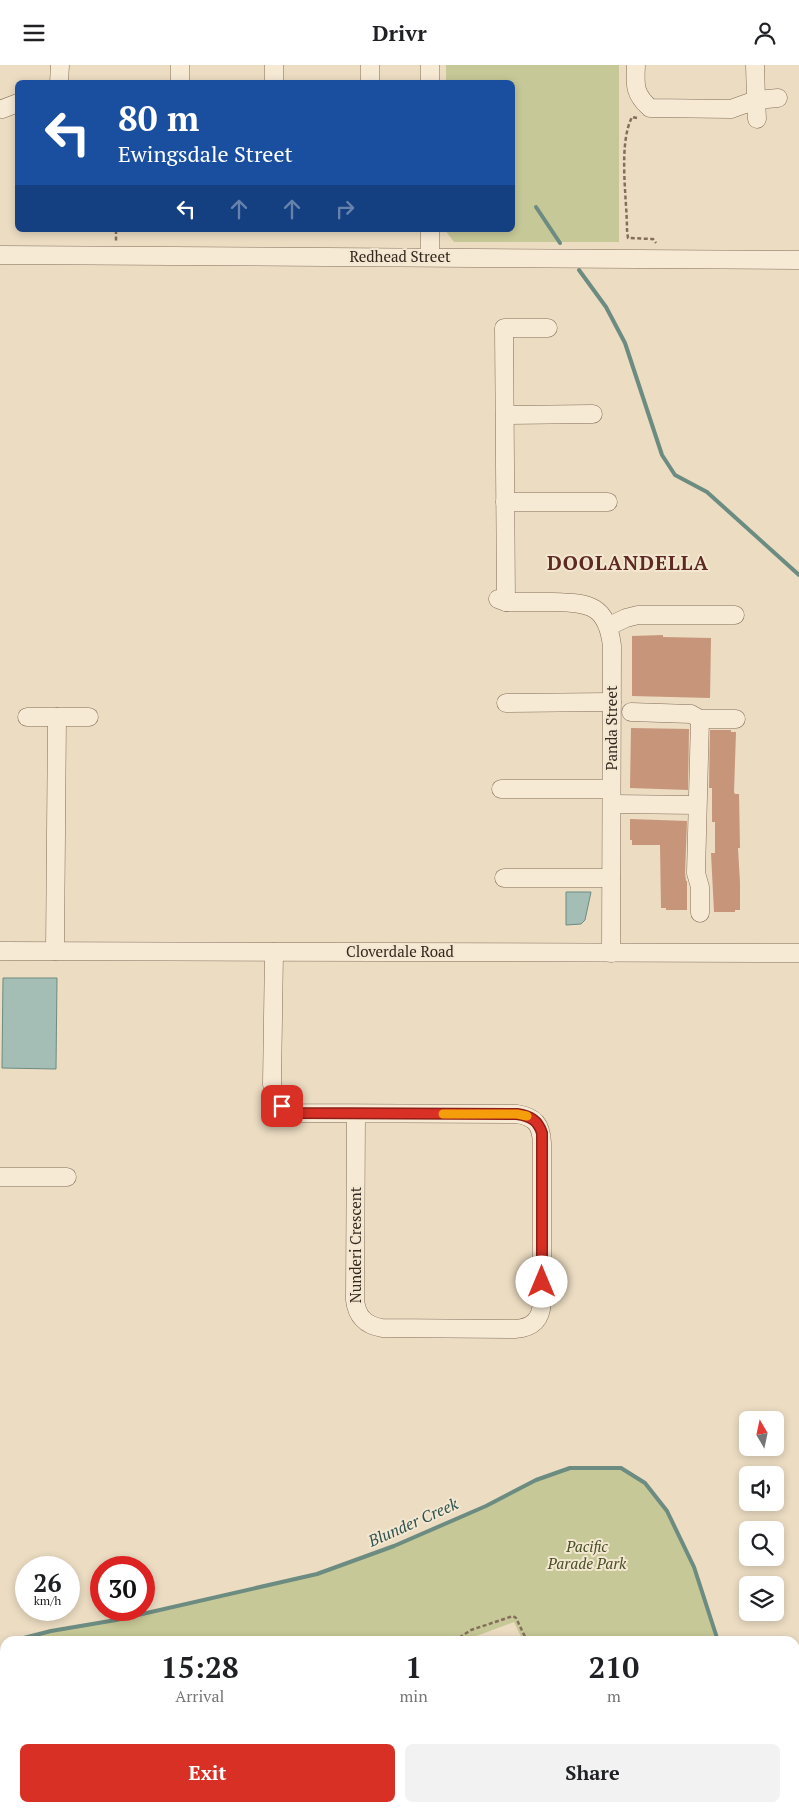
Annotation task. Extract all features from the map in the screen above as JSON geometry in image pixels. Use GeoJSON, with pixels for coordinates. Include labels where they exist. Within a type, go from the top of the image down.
{"type":"FeatureCollection","features":[{"type":"Feature","properties":{"kind":"street"},"geometry":{"type":"LineString","coordinates":[[59,80],[60,65]]}},
{"type":"Feature","properties":{"kind":"street"},"geometry":{"type":"LineString","coordinates":[[180,65],[180,80]]}},
{"type":"Feature","properties":{"kind":"street"},"geometry":{"type":"LineString","coordinates":[[274,65],[274,80]]}},
{"type":"Feature","properties":{"kind":"street"},"geometry":{"type":"LineString","coordinates":[[370,65],[370,80]]}},
{"type":"Feature","properties":{"kind":"street"},"geometry":{"type":"LineString","coordinates":[[430,65],[430,80]]}},
{"type":"Feature","properties":{"kind":"street"},"geometry":{"type":"LineString","coordinates":[[636,65],[636,89],[641,100],[650,108],[731,109],[756,100],[778,98]]}},
{"type":"Feature","properties":{"kind":"street"},"geometry":{"type":"LineString","coordinates":[[755,65],[757,119]]}},
{"type":"Feature","properties":{"kind":"street"},"geometry":{"type":"LineString","coordinates":[[430,232],[430,257]]}},
{"type":"Feature","properties":{"kind":"street","name":"Redhead Street"},"geometry":{"type":"LineString","coordinates":[[0,255],[799,260]]}},
{"type":"Feature","properties":{"kind":"street"},"geometry":{"type":"LineString","coordinates":[[548,327],[504,328],[505,502],[502,601],[587,604],[596,609],[609,626],[638,615],[735,615]]}},
{"type":"Feature","properties":{"kind":"street"},"geometry":{"type":"LineString","coordinates":[[505,415],[593,414]]}},
{"type":"Feature","properties":{"kind":"street"},"geometry":{"type":"LineString","coordinates":[[505,502],[608,502]]}},
{"type":"Feature","properties":{"kind":"street","name":"Panda Street"},"geometry":{"type":"LineString","coordinates":[[609,626],[612,646],[611,953]]}},
{"type":"Feature","properties":{"kind":"street"},"geometry":{"type":"LineString","coordinates":[[506,703],[612,702]]}},
{"type":"Feature","properties":{"kind":"street"},"geometry":{"type":"LineString","coordinates":[[631,712],[691,715],[700,719],[736,719]]}},
{"type":"Feature","properties":{"kind":"street"},"geometry":{"type":"LineString","coordinates":[[27,717],[89,717]]}},
{"type":"Feature","properties":{"kind":"street"},"geometry":{"type":"LineString","coordinates":[[55,951],[57,717]]}},
{"type":"Feature","properties":{"kind":"street"},"geometry":{"type":"LineString","coordinates":[[700,719],[696,873],[700,887],[700,913]]}},
{"type":"Feature","properties":{"kind":"street"},"geometry":{"type":"LineString","coordinates":[[501,789],[697,805]]}},
{"type":"Feature","properties":{"kind":"street"},"geometry":{"type":"LineString","coordinates":[[504,877],[611,878]]}},
{"type":"Feature","properties":{"kind":"street","name":"Cloverdale Road"},"geometry":{"type":"LineString","coordinates":[[0,951],[799,953]]}},
{"type":"Feature","properties":{"kind":"street"},"geometry":{"type":"LineString","coordinates":[[274,952],[272,1083],[274,1094],[282,1106],[297,1113],[356,1114]]}},
{"type":"Feature","properties":{"kind":"street","name":"Nunderi Crescent"},"geometry":{"type":"LineString","coordinates":[[356,1114],[517,1114],[532,1118],[537,1123],[542,1133],[542,1302],[539,1317],[534,1323],[527,1327],[515,1329],[382,1328],[372,1326],[361,1319],[355,1300],[356,1114]]}},
{"type":"Feature","properties":{"kind":"street"},"geometry":{"type":"LineString","coordinates":[[0,1177],[67,1177]]}},
{"type":"Feature","properties":{"kind":"path"},"geometry":{"type":"LineString","coordinates":[[640,118],[632,117],[627,127],[625,159],[626,230],[628,238],[653,239],[657,246],[658,259]]}},
{"type":"Feature","properties":{"kind":"path"},"geometry":{"type":"LineString","coordinates":[[462,1636],[471,1630],[513,1616],[516,1618],[525,1636]]}},
{"type":"Feature","properties":{"kind":"green space"},"geometry":{"type":"Polygon","coordinates":[[[446,65],[619,65],[619,242],[454,242],[446,232],[515,232],[515,80],[446,80],[446,65]]]}},
{"type":"Feature","properties":{"kind":"green space","name":"Pacific Parade Park"},"geometry":{"type":"Polygon","coordinates":[[[570,1468],[621,1468],[645,1483],[667,1511],[694,1567],[716,1636],[521,1636],[514,1622],[476,1636],[32,1636],[110,1621],[155,1621],[155,1611],[317,1574],[394,1546],[486,1506],[536,1480],[570,1468]]]}},
{"type":"Feature","properties":{"kind":"water"},"geometry":{"type":"Polygon","coordinates":[[[566,892],[591,892],[585,920],[581,924],[566,925],[566,892]]]}},
{"type":"Feature","properties":{"kind":"water"},"geometry":{"type":"Polygon","coordinates":[[[3,978],[57,978],[56,1069],[2,1068],[3,978]]]}},
{"type":"Feature","properties":{"kind":"building"},"geometry":{"type":"Polygon","coordinates":[[[663,635],[663,637],[711,638],[710,698],[632,696],[632,636],[663,635]]]}},
{"type":"Feature","properties":{"kind":"building"},"geometry":{"type":"Polygon","coordinates":[[[631,728],[689,729],[688,790],[630,788],[631,728]]]}},
{"type":"Feature","properties":{"kind":"building"},"geometry":{"type":"Polygon","coordinates":[[[710,730],[731,730],[731,732],[736,732],[734,792],[739,794],[740,910],[735,910],[735,912],[714,912],[711,853],[715,853],[715,822],[712,822],[712,788],[709,788],[710,730]]]}},
{"type":"Feature","properties":{"kind":"building"},"geometry":{"type":"Polygon","coordinates":[[[630,819],[687,821],[685,873],[687,881],[687,910],[666,910],[666,908],[661,908],[660,845],[632,845],[632,840],[630,840],[630,819]]]}},
{"type":"Feature","properties":{"kind":"waterway"},"geometry":{"type":"LineString","coordinates":[[536,207],[560,243]]}},
{"type":"Feature","properties":{"kind":"waterway"},"geometry":{"type":"LineString","coordinates":[[579,270],[606,307],[625,343],[662,455],[675,475],[707,492],[799,575]]}},
{"type":"Feature","properties":{"kind":"waterway","name":"Blunder Creek"},"geometry":{"type":"LineString","coordinates":[[32,1636],[116,1620],[317,1574],[394,1546],[486,1506],[536,1480],[570,1468],[621,1468],[645,1483],[667,1511],[694,1567],[716,1636]]}},
{"type":"Feature","properties":{"kind":"slow traffic"},"geometry":{"type":"LineString","coordinates":[[443,1114],[517,1114],[527,1116]]}},
{"type":"Feature","properties":{"kind":"district","name":"DOOLANDELLA"},"geometry":{"type":"Point","coordinates":[628,563]}},
{"type":"Feature","properties":{"kind":"route"},"geometry":{"type":"LineString","coordinates":[[282,1106],[297,1113],[517,1114],[532,1118],[540,1126],[542,1133],[542,1282]]}}]}
